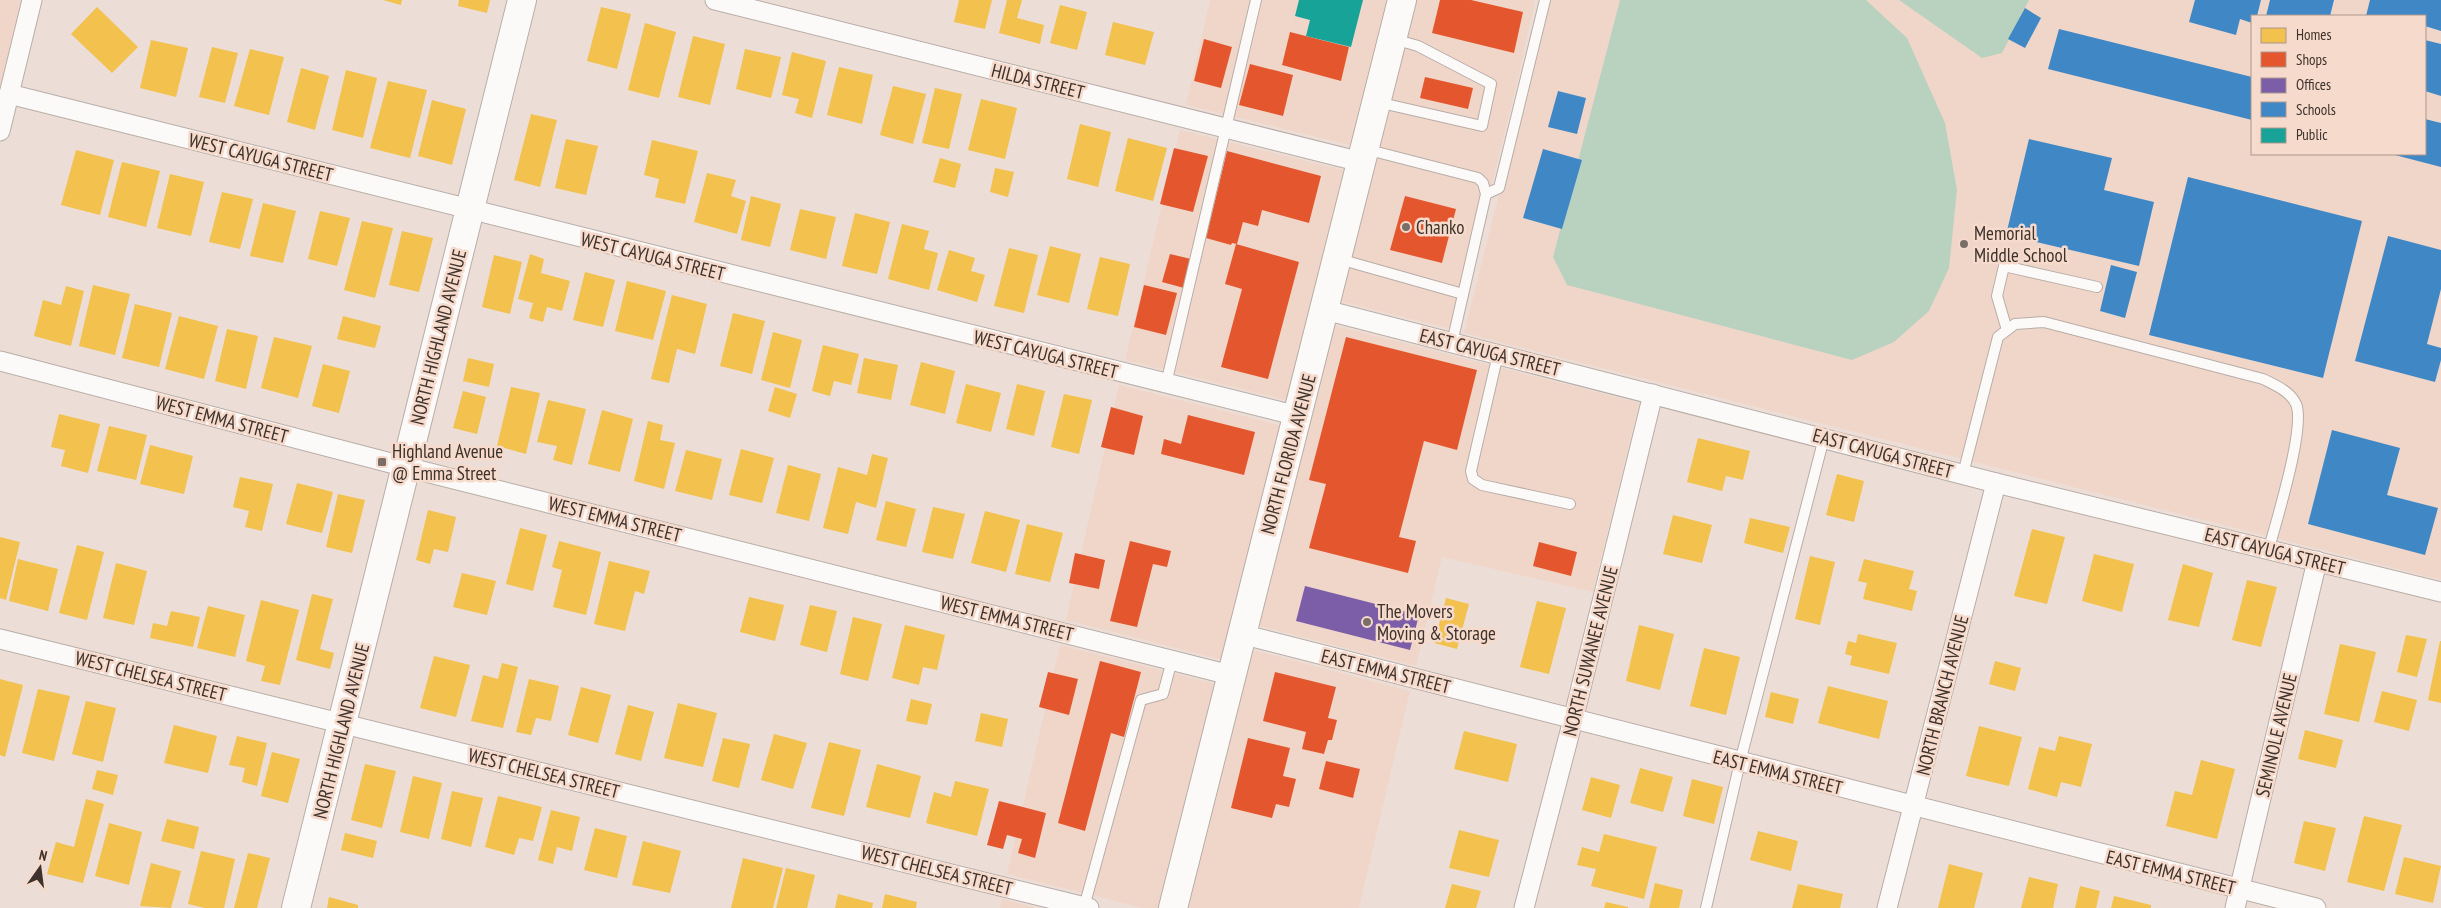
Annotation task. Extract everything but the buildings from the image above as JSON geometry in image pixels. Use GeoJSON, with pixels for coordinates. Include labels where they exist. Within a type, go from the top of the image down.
{"type":"FeatureCollection","features":[{"type":"Feature","properties":{"kind":"main road","name":"NORTH HIGHLAND AVENUE"},"geometry":{"type":"LineString","coordinates":[[296,908],[522,0]]}},
{"type":"Feature","properties":{"kind":"main road","name":"NORTH FLORIDA AVENUE"},"geometry":{"type":"LineString","coordinates":[[1173,908],[1230,675],[1298,416],[1402,0]]}},
{"type":"Feature","properties":{"kind":"street"},"geometry":{"type":"LineString","coordinates":[[0,131],[32,0]]}},
{"type":"Feature","properties":{"kind":"street","name":"HILDA STREET"},"geometry":{"type":"LineString","coordinates":[[715,0],[1226,128],[1362,155]]}},
{"type":"Feature","properties":{"kind":"street","name":"WEST CAYUGA STREET"},"geometry":{"type":"LineString","coordinates":[[9,94],[1298,416]]}},
{"type":"Feature","properties":{"kind":"street","name":"EAST CAYUGA STREET"},"geometry":{"type":"LineString","coordinates":[[1325,310],[1996,483],[2441,592]]}},
{"type":"Feature","properties":{"kind":"street","name":"WEST EMMA STREET"},"geometry":{"type":"LineString","coordinates":[[0,361],[406,467],[1230,675]]}},
{"type":"Feature","properties":{"kind":"street","name":"NORTH SUWANEE AVENUE"},"geometry":{"type":"LineString","coordinates":[[1524,908],[1573,720],[1653,394]]}},
{"type":"Feature","properties":{"kind":"street","name":"NORTH BRANCH AVENUE"},"geometry":{"type":"LineString","coordinates":[[1887,908],[1996,483]]}},
{"type":"Feature","properties":{"kind":"street","name":"SEMINOLE AVENUE"},"geometry":{"type":"LineString","coordinates":[[2234,908],[2317,562]]}},
{"type":"Feature","properties":{"kind":"street","name":"EAST EMMA STREET"},"geometry":{"type":"LineString","coordinates":[[1241,634],[1913,807],[2316,908]]}},
{"type":"Feature","properties":{"kind":"street","name":"WEST CHELSEA STREET"},"geometry":{"type":"LineString","coordinates":[[0,639],[343,722],[1086,907]]}},
{"type":"Feature","properties":{"kind":"lane"},"geometry":{"type":"LineString","coordinates":[[1166,384],[1256,0]]}},
{"type":"Feature","properties":{"kind":"lane"},"geometry":{"type":"LineString","coordinates":[[1486,194],[1499,188],[1545,0]]}},
{"type":"Feature","properties":{"kind":"lane"},"geometry":{"type":"LineString","coordinates":[[1376,101],[1482,126],[1491,84],[1418,46],[1392,39]]}},
{"type":"Feature","properties":{"kind":"lane"},"geometry":{"type":"LineString","coordinates":[[1362,155],[1478,178],[1483,183],[1486,194],[1452,343]]}},
{"type":"Feature","properties":{"kind":"lane"},"geometry":{"type":"LineString","coordinates":[[1338,259],[1463,294]]}},
{"type":"Feature","properties":{"kind":"lane"},"geometry":{"type":"LineString","coordinates":[[2007,330],[1997,296],[2004,266],[2097,287]]}},
{"type":"Feature","properties":{"kind":"lane"},"geometry":{"type":"LineString","coordinates":[[1963,474],[1998,337],[2015,324],[2044,322],[2263,379],[2285,391],[2296,405],[2298,432],[2269,549]]}},
{"type":"Feature","properties":{"kind":"lane"},"geometry":{"type":"LineString","coordinates":[[1498,354],[1471,471],[1473,479],[1482,485],[1570,504]]}},
{"type":"Feature","properties":{"kind":"lane"},"geometry":{"type":"LineString","coordinates":[[1706,908],[1740,762],[1824,438]]}},
{"type":"Feature","properties":{"kind":"lane"},"geometry":{"type":"LineString","coordinates":[[1086,907],[1141,700],[1163,694],[1172,660]]}},
{"type":"Feature","properties":{"kind":"shaded area"},"geometry":{"type":"Polygon","coordinates":[[[0,0],[21,0],[0,86],[0,0]]]}},
{"type":"Feature","properties":{"kind":"shaded area"},"geometry":{"type":"Polygon","coordinates":[[[1210,0],[1390,0],[1353,146],[1186,105],[1210,0]]]}},
{"type":"Feature","properties":{"kind":"shaded area"},"geometry":{"type":"Polygon","coordinates":[[[1413,0],[1535,0],[1517,84],[1455,330],[1339,301],[1413,0]]]}},
{"type":"Feature","properties":{"kind":"shaded area","name":"Memorial Middle School"},"geometry":{"type":"Polygon","coordinates":[[[1548,0],[2441,0],[2441,580],[1464,333],[1548,0]]]}},
{"type":"Feature","properties":{"kind":"shaded area"},"geometry":{"type":"Polygon","coordinates":[[[1180,130],[1347,171],[1290,401],[1125,360],[1180,130]]]}},
{"type":"Feature","properties":{"kind":"shaded area"},"geometry":{"type":"Polygon","coordinates":[[[1333,325],[1639,403],[1593,592],[1442,557],[1416,666],[1255,625],[1333,325]]]}},
{"type":"Feature","properties":{"kind":"shaded area"},"geometry":{"type":"Polygon","coordinates":[[[1119,385],[1283,426],[1223,660],[1066,620],[1119,385]]]}},
{"type":"Feature","properties":{"kind":"shaded area"},"geometry":{"type":"Polygon","coordinates":[[[1060,645],[1216,684],[1161,908],[1143,908],[1007,874],[1060,645]]]}},
{"type":"Feature","properties":{"kind":"shaded area"},"geometry":{"type":"Polygon","coordinates":[[[1249,649],[1410,691],[1359,908],[1185,908],[1249,649]]]}},
{"type":"Feature","properties":{"kind":"shaded area"},"geometry":{"type":"Polygon","coordinates":[[[1002,899],[1037,908],[1000,908],[1002,899]]]}},
{"type":"Feature","properties":{"kind":"green space"},"geometry":{"type":"Polygon","coordinates":[[[1620,0],[1866,0],[1907,38],[1945,123],[1957,190],[1949,268],[1929,311],[1894,342],[1852,360],[1567,285],[1553,257],[1620,0]]]}},
{"type":"Feature","properties":{"kind":"green space"},"geometry":{"type":"Polygon","coordinates":[[[1899,0],[2029,0],[2002,53],[1982,58],[1899,0]]]}},
{"type":"Feature","properties":{"kind":"place","name":"Chanko"},"geometry":{"type":"Point","coordinates":[1406,227]}},
{"type":"Feature","properties":{"kind":"place","name":"Memorial Middle School"},"geometry":{"type":"Point","coordinates":[1964,244]}},
{"type":"Feature","properties":{"kind":"place","name":"Highland Avenue @ Emma Street"},"geometry":{"type":"Point","coordinates":[382,462]}},
{"type":"Feature","properties":{"kind":"place","name":"The Movers Moving & Storage"},"geometry":{"type":"Point","coordinates":[1367,622]}}]}
